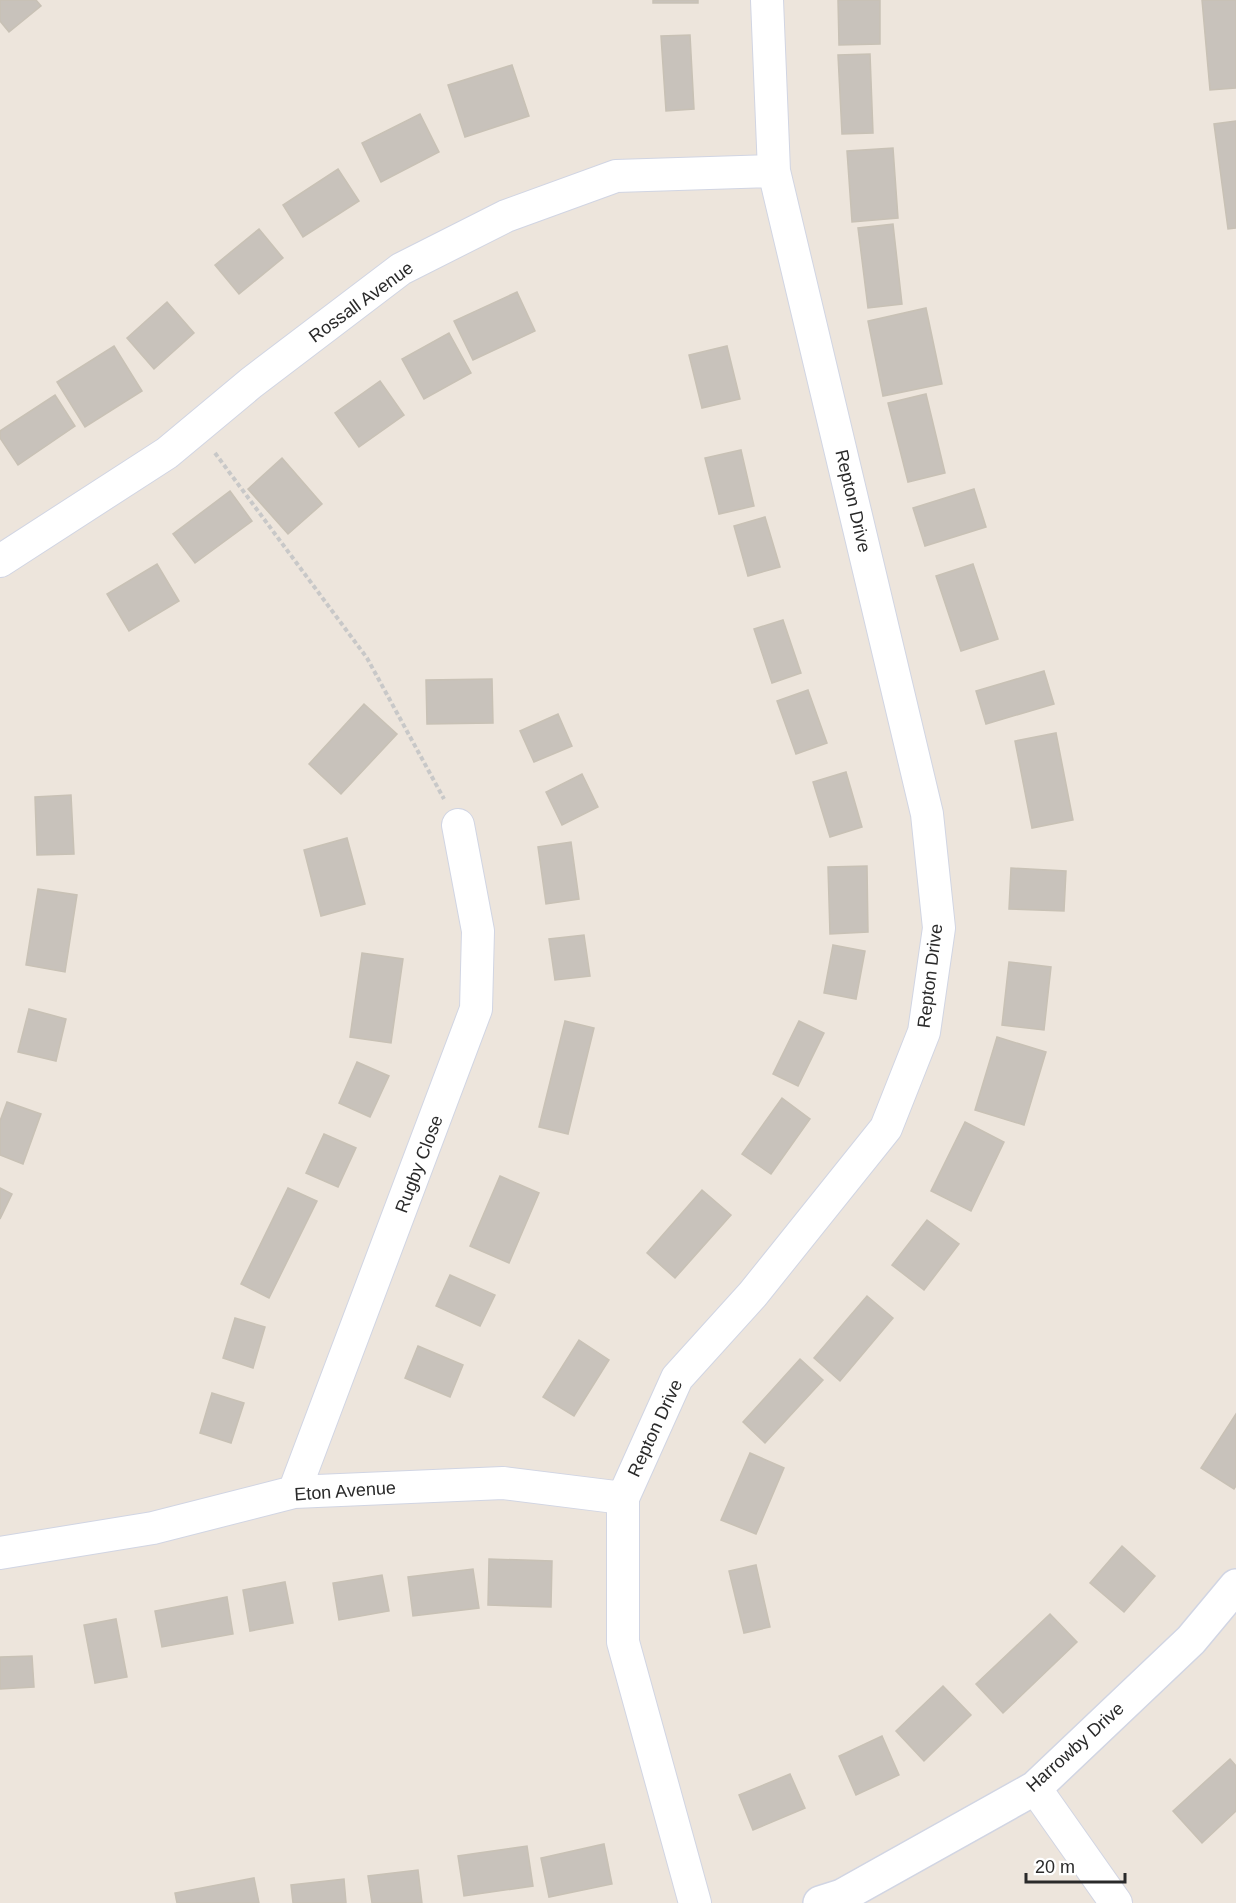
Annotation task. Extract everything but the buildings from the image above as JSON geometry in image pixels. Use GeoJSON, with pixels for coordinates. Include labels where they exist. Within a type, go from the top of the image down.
{"type":"FeatureCollection","features":[{"type":"Feature","properties":{"kind":"street","name":"Repton Drive"},"geometry":{"type":"LineString","coordinates":[[695,1903],[623,1642],[623,1498],[677,1378],[753,1294],[886,1128],[924,1032],[939,928],[927,814],[774,171],[767,0]]}},
{"type":"Feature","properties":{"kind":"street","name":"Rossall Avenue"},"geometry":{"type":"LineString","coordinates":[[0,561],[167,453],[251,383],[401,269],[506,216],[616,176],[774,171]]}},
{"type":"Feature","properties":{"kind":"street","name":"Rugby Close"},"geometry":{"type":"LineString","coordinates":[[294,1492],[476,1009],[478,931],[458,825]]}},
{"type":"Feature","properties":{"kind":"street","name":"Eton Avenue"},"geometry":{"type":"LineString","coordinates":[[0,1552],[153,1528],[294,1492],[502,1483],[623,1498]]}},
{"type":"Feature","properties":{"kind":"street","name":"Harrowby Drive"},"geometry":{"type":"LineString","coordinates":[[820,1903],[842,1896],[1035,1788],[1191,1640],[1236,1586]]}},
{"type":"Feature","properties":{"kind":"street"},"geometry":{"type":"LineString","coordinates":[[1035,1788],[1116,1903]]}},
{"type":"Feature","properties":{"kind":"path"},"geometry":{"type":"LineString","coordinates":[[197,428],[368,658],[458,825]]}}]}
